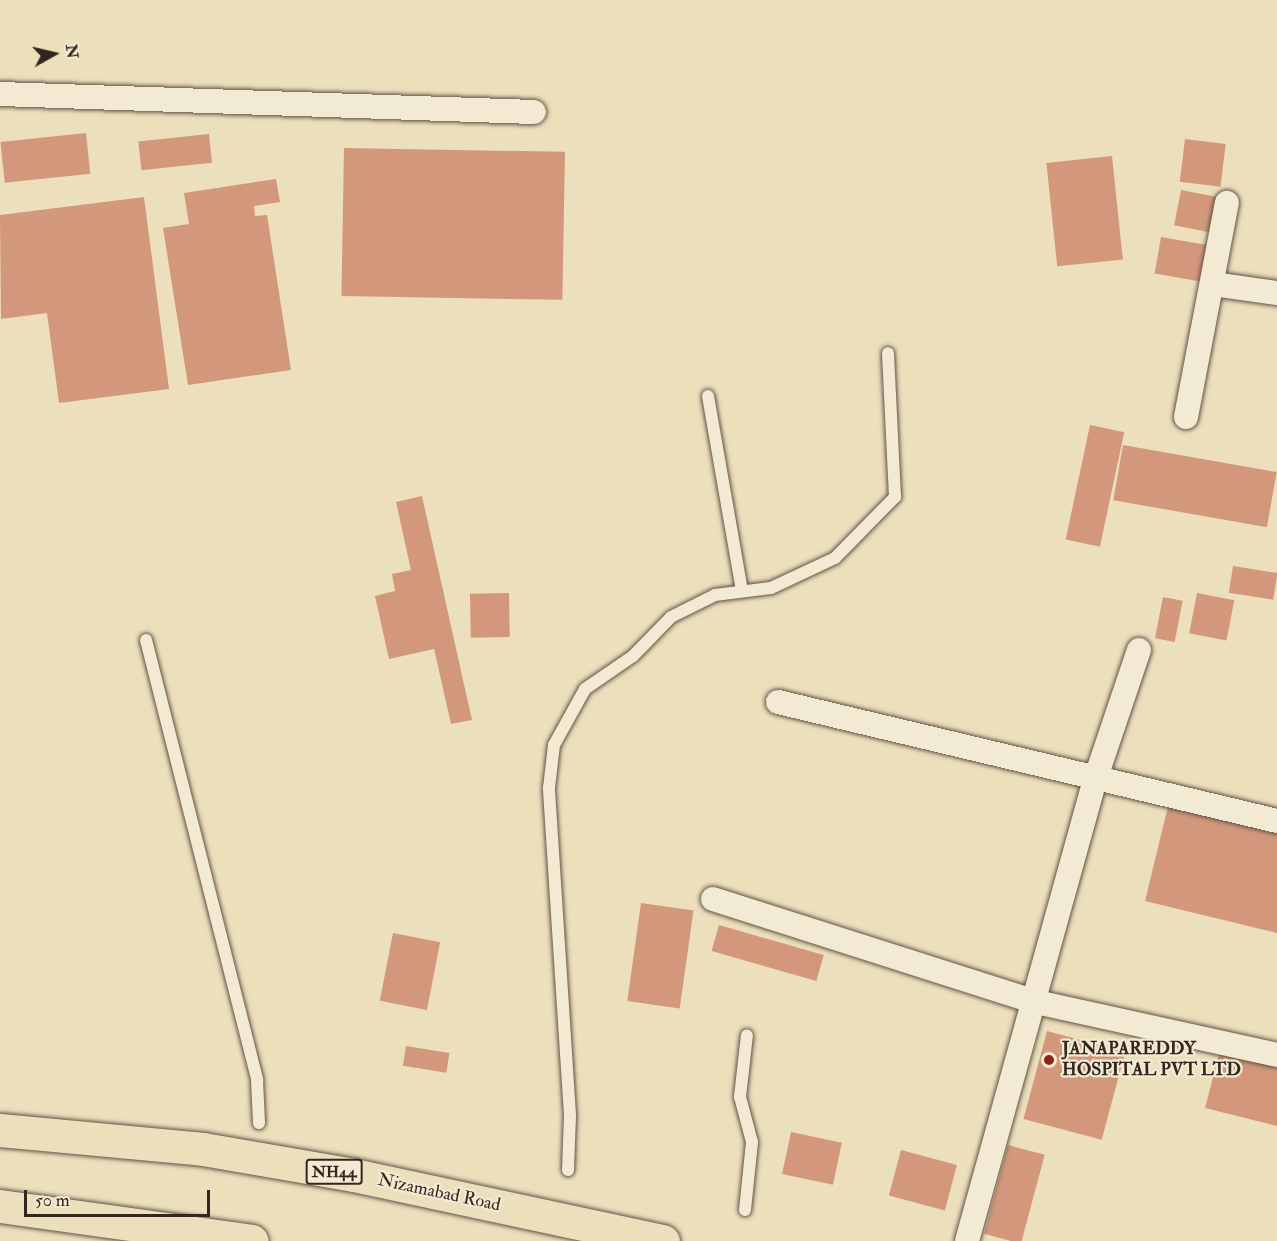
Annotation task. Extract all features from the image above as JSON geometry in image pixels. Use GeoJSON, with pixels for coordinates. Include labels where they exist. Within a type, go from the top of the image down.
{"type":"FeatureCollection","features":[{"type":"Feature","properties":{"kind":"highway","name":"Nizamabad Road"},"geometry":{"type":"LineString","coordinates":[[0,1130],[203,1149],[354,1175],[663,1241]]}},
{"type":"Feature","properties":{"kind":"highway"},"geometry":{"type":"LineString","coordinates":[[0,1206],[252,1241]]}},
{"type":"Feature","properties":{"kind":"street"},"geometry":{"type":"LineString","coordinates":[[0,94],[534,112]]}},
{"type":"Feature","properties":{"kind":"street"},"geometry":{"type":"LineString","coordinates":[[1186,417],[1227,203]]}},
{"type":"Feature","properties":{"kind":"street"},"geometry":{"type":"LineString","coordinates":[[1213,284],[1277,293]]}},
{"type":"Feature","properties":{"kind":"street"},"geometry":{"type":"LineString","coordinates":[[967,1241],[1032,1000],[1096,777],[1139,650]]}},
{"type":"Feature","properties":{"kind":"street"},"geometry":{"type":"LineString","coordinates":[[778,702],[1277,821]]}},
{"type":"Feature","properties":{"kind":"street"},"geometry":{"type":"LineString","coordinates":[[713,899],[1032,1000],[1277,1054]]}},
{"type":"Feature","properties":{"kind":"lane"},"geometry":{"type":"LineString","coordinates":[[568,1170],[570,1115],[549,788],[554,746],[585,689],[633,656],[671,617],[715,595],[771,588],[835,558],[895,497],[888,353]]}},
{"type":"Feature","properties":{"kind":"lane"},"geometry":{"type":"LineString","coordinates":[[708,396],[742,591]]}},
{"type":"Feature","properties":{"kind":"lane"},"geometry":{"type":"LineString","coordinates":[[146,640],[257,1080],[259,1123]]}},
{"type":"Feature","properties":{"kind":"lane"},"geometry":{"type":"LineString","coordinates":[[745,1210],[753,1142],[740,1097],[747,1035]]}},
{"type":"Feature","properties":{"kind":"building"},"geometry":{"type":"Polygon","coordinates":[[[86,133],[90,174],[5,183],[0,142],[86,133]]]}},
{"type":"Feature","properties":{"kind":"building"},"geometry":{"type":"Polygon","coordinates":[[[209,134],[212,163],[141,170],[138,141],[209,134]]]}},
{"type":"Feature","properties":{"kind":"building"},"geometry":{"type":"Polygon","coordinates":[[[1185,139],[1226,144],[1220,187],[1180,182],[1185,139]]]}},
{"type":"Feature","properties":{"kind":"building"},"geometry":{"type":"Polygon","coordinates":[[[344,148],[565,152],[562,300],[341,296],[344,148]]]}},
{"type":"Feature","properties":{"kind":"building"},"geometry":{"type":"Polygon","coordinates":[[[1112,156],[1123,259],[1057,266],[1046,163],[1112,156]]]}},
{"type":"Feature","properties":{"kind":"building"},"geometry":{"type":"Polygon","coordinates":[[[276,179],[280,202],[254,206],[255,216],[267,215],[291,370],[188,385],[163,228],[189,224],[184,193],[276,179]]]}},
{"type":"Feature","properties":{"kind":"building"},"geometry":{"type":"Polygon","coordinates":[[[1181,190],[1217,197],[1210,232],[1174,225],[1181,190]]]}},
{"type":"Feature","properties":{"kind":"building"},"geometry":{"type":"Polygon","coordinates":[[[144,197],[169,389],[59,403],[47,313],[1,319],[0,215],[144,197]]]}},
{"type":"Feature","properties":{"kind":"building"},"geometry":{"type":"Polygon","coordinates":[[[1161,237],[1208,245],[1202,282],[1155,273],[1161,237]]]}},
{"type":"Feature","properties":{"kind":"building"},"geometry":{"type":"Polygon","coordinates":[[[1090,425],[1124,432],[1100,547],[1066,539],[1090,425]]]}},
{"type":"Feature","properties":{"kind":"building"},"geometry":{"type":"Polygon","coordinates":[[[1123,445],[1277,472],[1267,527],[1113,500],[1123,445]]]}},
{"type":"Feature","properties":{"kind":"building"},"geometry":{"type":"Polygon","coordinates":[[[422,496],[472,720],[451,724],[434,649],[389,659],[375,596],[395,591],[392,574],[411,570],[396,502],[422,496]]]}},
{"type":"Feature","properties":{"kind":"building"},"geometry":{"type":"Polygon","coordinates":[[[1233,566],[1277,573],[1273,600],[1229,593],[1233,566]]]}},
{"type":"Feature","properties":{"kind":"building"},"geometry":{"type":"Polygon","coordinates":[[[509,593],[510,637],[471,638],[470,594],[509,593]]]}},
{"type":"Feature","properties":{"kind":"building"},"geometry":{"type":"Polygon","coordinates":[[[1197,593],[1234,600],[1226,640],[1189,633],[1197,593]]]}},
{"type":"Feature","properties":{"kind":"building"},"geometry":{"type":"Polygon","coordinates":[[[1163,597],[1183,601],[1175,642],[1155,638],[1163,597]]]}},
{"type":"Feature","properties":{"kind":"building"},"geometry":{"type":"Polygon","coordinates":[[[1170,798],[1277,824],[1277,933],[1145,901],[1170,798]]]}},
{"type":"Feature","properties":{"kind":"building"},"geometry":{"type":"Polygon","coordinates":[[[641,903],[693,910],[680,1008],[627,1001],[641,903]]]}},
{"type":"Feature","properties":{"kind":"building"},"geometry":{"type":"Polygon","coordinates":[[[719,925],[824,955],[816,981],[712,951],[719,925]]]}},
{"type":"Feature","properties":{"kind":"building"},"geometry":{"type":"Polygon","coordinates":[[[393,933],[440,942],[427,1010],[380,1001],[393,933]]]}},
{"type":"Feature","properties":{"kind":"building"},"geometry":{"type":"Polygon","coordinates":[[[1047,1031],[1125,1052],[1102,1140],[1023,1119],[1047,1031]]]}},
{"type":"Feature","properties":{"kind":"building"},"geometry":{"type":"Polygon","coordinates":[[[406,1046],[449,1053],[446,1073],[403,1066],[406,1046]]]}},
{"type":"Feature","properties":{"kind":"building"},"geometry":{"type":"Polygon","coordinates":[[[1220,1050],[1277,1064],[1277,1126],[1205,1108],[1220,1050]]]}},
{"type":"Feature","properties":{"kind":"building"},"geometry":{"type":"Polygon","coordinates":[[[791,1132],[842,1143],[833,1185],[782,1174],[791,1132]]]}},
{"type":"Feature","properties":{"kind":"building"},"geometry":{"type":"Polygon","coordinates":[[[1008,1145],[1045,1155],[1022,1241],[1011,1241],[984,1234],[1008,1145]]]}},
{"type":"Feature","properties":{"kind":"building"},"geometry":{"type":"Polygon","coordinates":[[[901,1150],[957,1165],[945,1210],[889,1195],[901,1150]]]}},
{"type":"Feature","properties":{"kind":"place","name":"JANAPAREDDY HOSPITAL PVT LTD"},"geometry":{"type":"Point","coordinates":[1049,1060]}}]}
